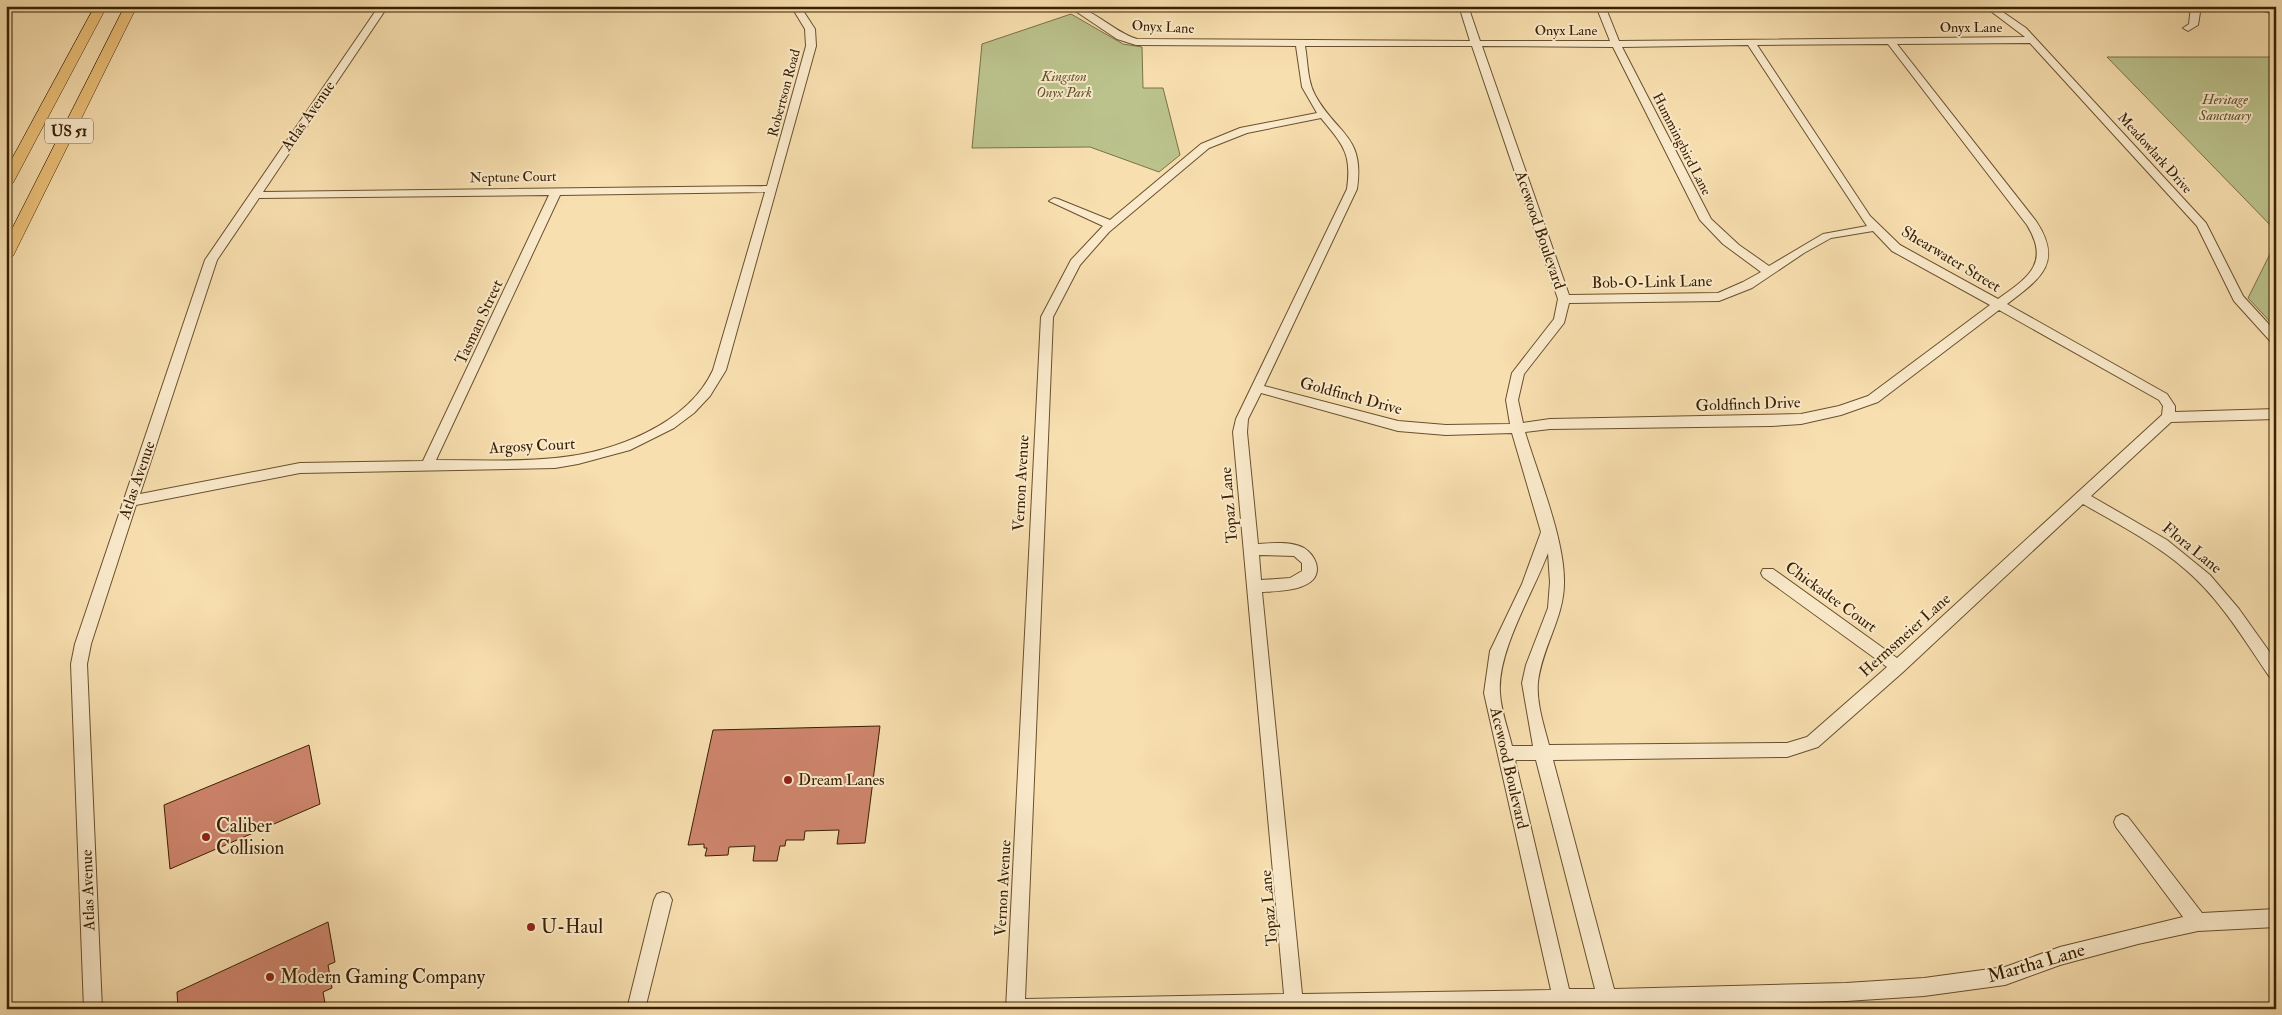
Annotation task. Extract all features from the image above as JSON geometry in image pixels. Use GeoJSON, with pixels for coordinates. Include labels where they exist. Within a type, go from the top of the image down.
{"type":"FeatureCollection","features":[{"type":"Feature","properties":{"kind":"main road","name":"US 51"},"geometry":{"type":"LineString","coordinates":[[6,183],[102,6]]}},
{"type":"Feature","properties":{"kind":"main road","name":"US 51"},"geometry":{"type":"LineString","coordinates":[[6,256],[131,6]]}},
{"type":"Feature","properties":{"kind":"street"},"geometry":{"type":"LineString","coordinates":[[6,12],[11,6]]}},
{"type":"Feature","properties":{"kind":"street","name":"Atlas Avenue"},"geometry":{"type":"LineString","coordinates":[[93,1009],[79,664],[85,635],[211,260],[384,6]]}},
{"type":"Feature","properties":{"kind":"street","name":"Robertson Road"},"geometry":{"type":"LineString","coordinates":[[772,189],[811,46],[810,28],[795,6]]}},
{"type":"Feature","properties":{"kind":"street","name":"Onyx Lane"},"geometry":{"type":"LineString","coordinates":[[1072,6],[1120,37],[1136,42],[1616,44],[2032,40]]}},
{"type":"Feature","properties":{"kind":"street","name":"Acewood Boulevard"},"geometry":{"type":"LineString","coordinates":[[1463,6],[1564,299],[1560,320],[1518,373],[1512,400],[1516,428],[1555,554],[1557,582],[1555,608],[1534,665],[1530,683],[1534,713],[1570,864],[1608,1003]]}},
{"type":"Feature","properties":{"kind":"street","name":"Hummingbird Lane"},"geometry":{"type":"LineString","coordinates":[[1600,6],[1616,44],[1706,220],[1717,234],[1740,254],[1768,271]]}},
{"type":"Feature","properties":{"kind":"street","name":"Meadowlark Drive"},"geometry":{"type":"LineString","coordinates":[[1988,6],[2017,25],[2032,40],[2202,225],[2238,298],[2276,340]]}},
{"type":"Feature","properties":{"kind":"street"},"geometry":{"type":"LineString","coordinates":[[2188,28],[2193,25],[2196,6]]}},
{"type":"Feature","properties":{"kind":"street"},"geometry":{"type":"LineString","coordinates":[[2253,6],[2276,11]]}},
{"type":"Feature","properties":{"kind":"street","name":"Goldfinch Drive"},"geometry":{"type":"LineString","coordinates":[[1257,388],[1411,428],[1446,430],[1501,430],[1550,424],[1770,422],[1815,416],[1841,410],[1873,398],[2034,278],[2043,261],[2040,235],[1891,42]]}},
{"type":"Feature","properties":{"kind":"street","name":"Shearwater Street"},"geometry":{"type":"LineString","coordinates":[[1751,43],[1873,228],[1896,248],[2163,397],[2169,406],[2168,417]]}},
{"type":"Feature","properties":{"kind":"street","name":"Topaz Lane"},"geometry":{"type":"LineString","coordinates":[[1294,1002],[1240,432],[1242,419],[1352,189],[1356,175],[1356,162],[1348,143],[1322,115],[1305,82],[1300,44]]}},
{"type":"Feature","properties":{"kind":"street","name":"Vernon Avenue"},"geometry":{"type":"LineString","coordinates":[[1015,1008],[1045,326],[1054,301],[1075,263],[1112,225],[1205,146],[1244,130],[1322,115]]}},
{"type":"Feature","properties":{"kind":"street","name":"Neptune Court"},"geometry":{"type":"LineString","coordinates":[[254,195],[772,189]]}},
{"type":"Feature","properties":{"kind":"street","name":"Argosy Court"},"geometry":{"type":"LineString","coordinates":[[130,502],[194,486],[300,468],[555,463],[584,460],[628,446],[674,421],[696,402],[717,374],[772,189]]}},
{"type":"Feature","properties":{"kind":"street","name":"Tasman Street"},"geometry":{"type":"LineString","coordinates":[[428,464],[556,192]]}},
{"type":"Feature","properties":{"kind":"street"},"geometry":{"type":"LineString","coordinates":[[1054,201],[1112,225]]}},
{"type":"Feature","properties":{"kind":"street","name":"Bob-O-Link Lane"},"geometry":{"type":"LineString","coordinates":[[1564,299],[1719,297],[1736,292],[1829,236],[1873,228]]}},
{"type":"Feature","properties":{"kind":"street"},"geometry":{"type":"LineString","coordinates":[[2168,417],[2276,414]]}},
{"type":"Feature","properties":{"kind":"street","name":"Hermsmeier Lane"},"geometry":{"type":"LineString","coordinates":[[1505,753],[1787,750],[1812,742],[1898,666],[2168,417]]}},
{"type":"Feature","properties":{"kind":"street","name":"Flora Lane"},"geometry":{"type":"LineString","coordinates":[[2082,497],[2156,540],[2196,570],[2223,600],[2276,674]]}},
{"type":"Feature","properties":{"kind":"street","name":"Acewood Boulevard"},"geometry":{"type":"LineString","coordinates":[[1548,533],[1529,584],[1498,651],[1492,692],[1562,1004]]}},
{"type":"Feature","properties":{"kind":"street"},"geometry":{"type":"LineString","coordinates":[[1251,550],[1296,551],[1306,558],[1310,566],[1308,575],[1299,582],[1255,586]]}},
{"type":"Feature","properties":{"kind":"street","name":"Chickadee Court"},"geometry":{"type":"LineString","coordinates":[[1768,573],[1898,666]]}},
{"type":"Feature","properties":{"kind":"street"},"geometry":{"type":"LineString","coordinates":[[2122,822],[2198,922]]}},
{"type":"Feature","properties":{"kind":"street"},"geometry":{"type":"LineString","coordinates":[[636,1009],[663,900]]}},
{"type":"Feature","properties":{"kind":"street","name":"Martha Lane"},"geometry":{"type":"LineString","coordinates":[[1015,1008],[1294,1002],[1608,1003],[1924,987],[2005,976],[2060,956],[2138,935],[2198,922],[2276,918]]}},
{"type":"Feature","properties":{"kind":"green space","name":"Kingston Onyx Park"},"geometry":{"type":"Polygon","coordinates":[[[1071,14],[1123,44],[1142,47],[1143,88],[1163,88],[1180,155],[1159,172],[1090,147],[972,148],[982,44],[1071,14]]]}},
{"type":"Feature","properties":{"kind":"green space","name":"Heritage Sanctuary"},"geometry":{"type":"Polygon","coordinates":[[[2107,57],[2276,57],[2276,231],[2107,57]]]}},
{"type":"Feature","properties":{"kind":"green space"},"geometry":{"type":"Polygon","coordinates":[[[2276,242],[2276,328],[2248,298],[2276,242]]]}},
{"type":"Feature","properties":{"kind":"building","name":"Dream Lanes"},"geometry":{"type":"Polygon","coordinates":[[[880,726],[865,843],[837,844],[839,830],[805,831],[804,840],[786,840],[785,846],[780,846],[777,861],[753,861],[755,846],[729,847],[728,855],[705,856],[707,848],[704,848],[704,844],[688,845],[713,730],[880,726]]]}},
{"type":"Feature","properties":{"kind":"building","name":"Caliber Collision"},"geometry":{"type":"Polygon","coordinates":[[[309,745],[320,804],[170,869],[164,805],[309,745]]]}},
{"type":"Feature","properties":{"kind":"building","name":"Modern Gaming Company"},"geometry":{"type":"Polygon","coordinates":[[[328,922],[335,962],[328,965],[332,988],[323,992],[326,1009],[178,1009],[177,992],[328,922]]]}},
{"type":"Feature","properties":{"kind":"place","name":"Dream Lanes"},"geometry":{"type":"Point","coordinates":[788,780]}},
{"type":"Feature","properties":{"kind":"place","name":"Caliber Collision"},"geometry":{"type":"Point","coordinates":[206,837]}},
{"type":"Feature","properties":{"kind":"place","name":"U-Haul"},"geometry":{"type":"Point","coordinates":[531,927]}},
{"type":"Feature","properties":{"kind":"place","name":"Modern Gaming Company"},"geometry":{"type":"Point","coordinates":[270,977]}}]}
